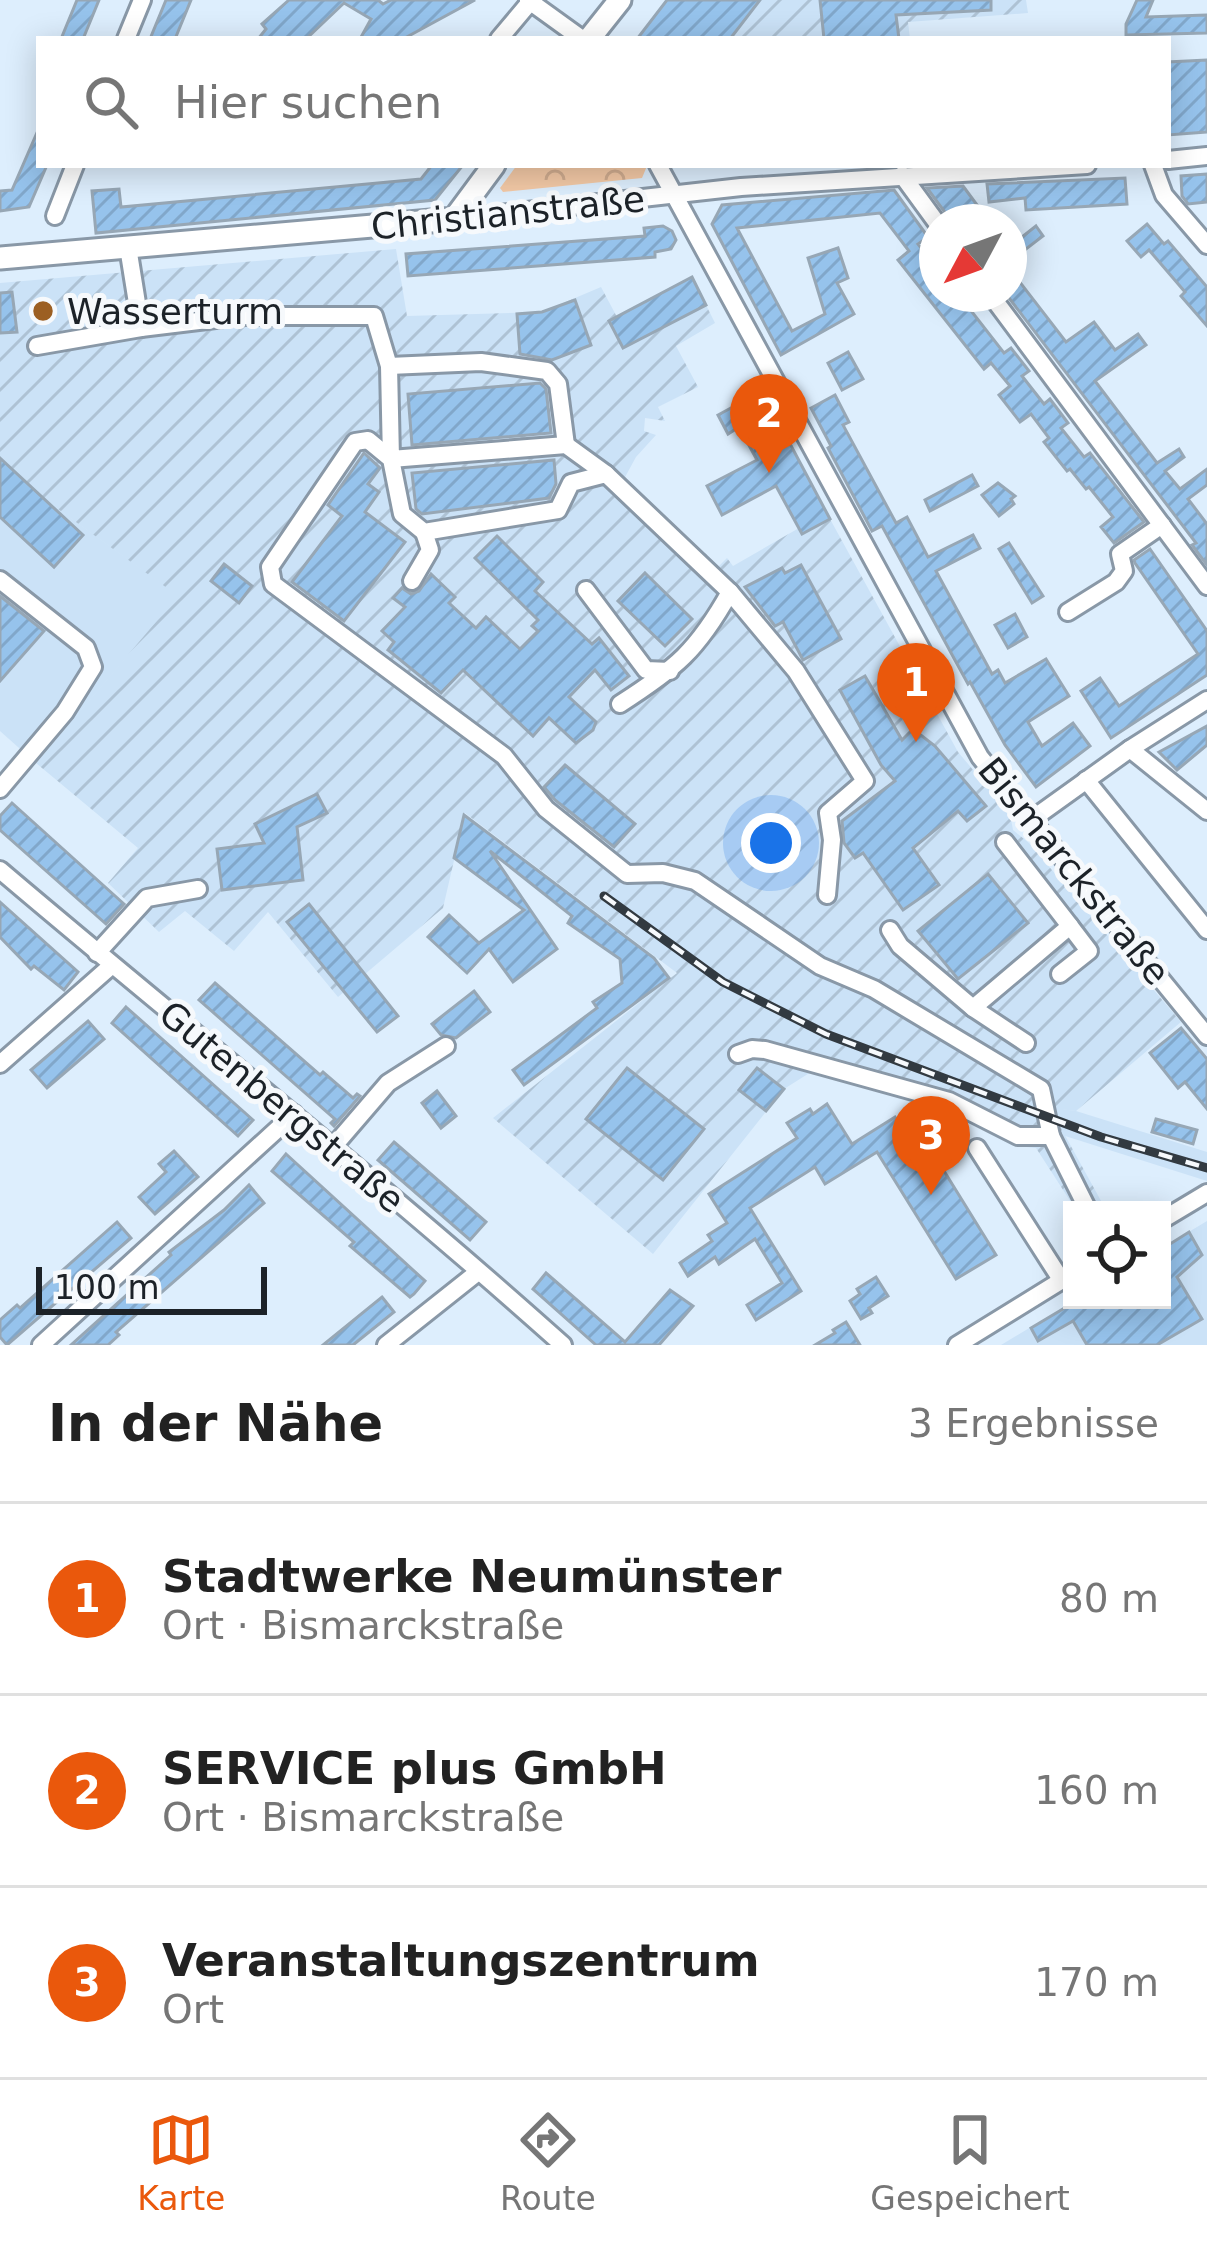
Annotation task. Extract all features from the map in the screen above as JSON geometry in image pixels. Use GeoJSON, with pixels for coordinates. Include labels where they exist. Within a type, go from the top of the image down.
{"type":"FeatureCollection","features":[{"type":"Feature","properties":{"kind":"main road"},"geometry":{"type":"LineString","coordinates":[[589,36],[620,0]]}},
{"type":"Feature","properties":{"kind":"main road"},"geometry":{"type":"LineString","coordinates":[[454,219],[492,168]]}},
{"type":"Feature","properties":{"kind":"main road","name":"Christianstraße"},"geometry":{"type":"LineString","coordinates":[[0,258],[454,219]]}},
{"type":"Feature","properties":{"kind":"street"},"geometry":{"type":"LineString","coordinates":[[127,36],[142,0]]}},
{"type":"Feature","properties":{"kind":"street"},"geometry":{"type":"LineString","coordinates":[[501,36],[529,1],[582,36]]}},
{"type":"Feature","properties":{"kind":"street"},"geometry":{"type":"LineString","coordinates":[[1171,160],[1207,156]]}},
{"type":"Feature","properties":{"kind":"street"},"geometry":{"type":"LineString","coordinates":[[55,216],[74,168]]}},
{"type":"Feature","properties":{"kind":"street","name":"Bismarckstraße"},"geometry":{"type":"LineString","coordinates":[[660,168],[980,757],[1207,1036]]}},
{"type":"Feature","properties":{"kind":"street","name":"Christianstraße"},"geometry":{"type":"LineString","coordinates":[[454,219],[902,176],[1037,168]]}},
{"type":"Feature","properties":{"kind":"street"},"geometry":{"type":"LineString","coordinates":[[1154,168],[1163,195],[1207,245]]}},
{"type":"Feature","properties":{"kind":"street"},"geometry":{"type":"LineString","coordinates":[[902,176],[923,204]]}},
{"type":"Feature","properties":{"kind":"street"},"geometry":{"type":"LineString","coordinates":[[128,247],[141,328]]}},
{"type":"Feature","properties":{"kind":"street"},"geometry":{"type":"LineString","coordinates":[[1003,312],[1207,586]]}},
{"type":"Feature","properties":{"kind":"street"},"geometry":{"type":"LineString","coordinates":[[37,346],[240,316],[374,316],[389,366],[391,459],[402,514],[424,532],[430,550],[412,581]]}},
{"type":"Feature","properties":{"kind":"street"},"geometry":{"type":"LineString","coordinates":[[389,366],[481,362],[547,371],[558,384],[566,445]]}},
{"type":"Feature","properties":{"kind":"street"},"geometry":{"type":"LineString","coordinates":[[827,895],[832,840],[828,812],[865,781],[796,671],[730,592],[606,474],[566,445],[391,459],[368,440],[355,442],[270,567],[273,584],[504,756],[546,808],[628,874],[663,873],[695,881],[820,966],[874,989],[1041,1089],[1051,1136],[1084,1201]]}},
{"type":"Feature","properties":{"kind":"street"},"geometry":{"type":"LineString","coordinates":[[424,532],[558,510],[572,483],[606,474]]}},
{"type":"Feature","properties":{"kind":"street"},"geometry":{"type":"LineString","coordinates":[[1068,612],[1116,582],[1124,571],[1120,554],[1162,525]]}},
{"type":"Feature","properties":{"kind":"street"},"geometry":{"type":"LineString","coordinates":[[0,580],[86,648],[93,667],[65,712],[0,790]]}},
{"type":"Feature","properties":{"kind":"street"},"geometry":{"type":"LineString","coordinates":[[586,590],[646,670],[671,671]]}},
{"type":"Feature","properties":{"kind":"street"},"geometry":{"type":"LineString","coordinates":[[620,704],[671,671],[704,640],[730,592]]}},
{"type":"Feature","properties":{"kind":"street"},"geometry":{"type":"LineString","coordinates":[[1031,820],[1207,700]]}},
{"type":"Feature","properties":{"kind":"street"},"geometry":{"type":"LineString","coordinates":[[1130,749],[1207,811]]}},
{"type":"Feature","properties":{"kind":"street"},"geometry":{"type":"LineString","coordinates":[[1086,780],[1207,930]]}},
{"type":"Feature","properties":{"kind":"street"},"geometry":{"type":"LineString","coordinates":[[1004,842],[1090,951],[1060,974]]}},
{"type":"Feature","properties":{"kind":"street","name":"Gutenbergstraße"},"geometry":{"type":"LineString","coordinates":[[0,870],[295,1114],[563,1345]]}},
{"type":"Feature","properties":{"kind":"street"},"geometry":{"type":"LineString","coordinates":[[0,1064],[104,959],[147,898],[198,889]]}},
{"type":"Feature","properties":{"kind":"street"},"geometry":{"type":"LineString","coordinates":[[973,1008],[1070,926]]}},
{"type":"Feature","properties":{"kind":"street"},"geometry":{"type":"LineString","coordinates":[[890,930],[900,946],[973,1008],[1026,1042]]}},
{"type":"Feature","properties":{"kind":"street"},"geometry":{"type":"LineString","coordinates":[[332,1147],[388,1083],[446,1046]]}},
{"type":"Feature","properties":{"kind":"street"},"geometry":{"type":"LineString","coordinates":[[738,1054],[752,1048],[765,1050],[949,1101],[1018,1136],[1051,1136]]}},
{"type":"Feature","properties":{"kind":"street"},"geometry":{"type":"LineString","coordinates":[[41,1345],[295,1114]]}},
{"type":"Feature","properties":{"kind":"street"},"geometry":{"type":"LineString","coordinates":[[977,1148],[1063,1271]]}},
{"type":"Feature","properties":{"kind":"street"},"geometry":{"type":"LineString","coordinates":[[1171,1215],[1207,1193]]}},
{"type":"Feature","properties":{"kind":"street"},"geometry":{"type":"LineString","coordinates":[[386,1345],[478,1272]]}},
{"type":"Feature","properties":{"kind":"street"},"geometry":{"type":"LineString","coordinates":[[957,1345],[1063,1279]]}},
{"type":"Feature","properties":{"kind":"shaded area"},"geometry":{"type":"Polygon","coordinates":[[[667,0],[1026,0],[1028,13],[908,22],[910,36],[639,36],[667,0]]]}},
{"type":"Feature","properties":{"kind":"shaded area"},"geometry":{"type":"Polygon","coordinates":[[[396,249],[407,316],[542,312],[601,287],[617,317],[692,277],[715,323],[676,346],[698,387],[658,407],[665,421],[645,418],[644,431],[656,435],[624,479],[719,566],[727,558],[733,566],[799,528],[802,534],[830,519],[958,752],[1010,814],[1013,830],[1181,1022],[1076,1111],[1050,1108],[1101,1201],[1070,1201],[1036,1148],[1017,1146],[956,1111],[811,1072],[784,1089],[653,1254],[493,1118],[677,973],[465,813],[443,908],[338,997],[268,912],[234,951],[185,911],[159,932],[108,883],[138,848],[36,763],[178,596],[0,467],[0,283],[396,249]]]}},
{"type":"Feature","properties":{"kind":"shaded area"},"geometry":{"type":"Polygon","coordinates":[[[0,467],[179,596],[36,763],[0,731],[0,467]]]}},
{"type":"Feature","properties":{"kind":"shaded area"},"geometry":{"type":"Polygon","coordinates":[[[1049,1107],[1207,1152],[1207,1181],[1062,1135],[1049,1107]]]}},
{"type":"Feature","properties":{"kind":"shaded area"},"geometry":{"type":"Polygon","coordinates":[[[1207,1221],[1207,1345],[1001,1345],[1063,1308],[1171,1309],[1171,1243],[1207,1221]]]}},
{"type":"Feature","properties":{"kind":"green space"},"geometry":{"type":"Polygon","coordinates":[[[515,168],[646,168],[642,178],[503,192],[500,188],[515,168]]]}},
{"type":"Feature","properties":{"kind":"building"},"geometry":{"type":"Polygon","coordinates":[[[77,0],[99,0],[84,36],[62,36],[77,0]]]}},
{"type":"Feature","properties":{"kind":"building"},"geometry":{"type":"Polygon","coordinates":[[[166,0],[191,0],[176,36],[151,36],[166,0]]]}},
{"type":"Feature","properties":{"kind":"building"},"geometry":{"type":"Polygon","coordinates":[[[289,0],[378,0],[383,4],[391,0],[475,0],[409,36],[362,36],[371,19],[344,3],[309,36],[260,36],[266,29],[262,24],[289,0]]]}},
{"type":"Feature","properties":{"kind":"building"},"geometry":{"type":"Polygon","coordinates":[[[667,0],[760,0],[732,36],[639,36],[667,0]]]}},
{"type":"Feature","properties":{"kind":"building"},"geometry":{"type":"Polygon","coordinates":[[[820,0],[991,0],[991,10],[896,15],[899,36],[824,36],[820,0]]]}},
{"type":"Feature","properties":{"kind":"building"},"geometry":{"type":"Polygon","coordinates":[[[1137,0],[1153,0],[1146,17],[1207,15],[1207,33],[1126,35],[1137,0]]]}},
{"type":"Feature","properties":{"kind":"building"},"geometry":{"type":"Polygon","coordinates":[[[1207,60],[1207,132],[1171,135],[1171,62],[1207,60]]]}},
{"type":"Feature","properties":{"kind":"building"},"geometry":{"type":"Polygon","coordinates":[[[36,135],[36,168],[46,168],[29,207],[0,211],[0,191],[12,190],[36,135]]]}},
{"type":"Feature","properties":{"kind":"building"},"geometry":{"type":"Polygon","coordinates":[[[430,168],[461,168],[435,200],[96,233],[92,191],[119,189],[121,207],[421,179],[430,168]]]}},
{"type":"Feature","properties":{"kind":"building"},"geometry":{"type":"Polygon","coordinates":[[[1207,174],[1207,202],[1188,204],[1182,196],[1181,176],[1207,174]]]}},
{"type":"Feature","properties":{"kind":"building"},"geometry":{"type":"Polygon","coordinates":[[[1125,178],[1127,204],[1027,210],[1025,198],[989,202],[987,184],[1125,178]]]}},
{"type":"Feature","properties":{"kind":"building"},"geometry":{"type":"Polygon","coordinates":[[[963,186],[976,204],[939,204],[927,188],[963,186]]]}},
{"type":"Feature","properties":{"kind":"building"},"geometry":{"type":"Polygon","coordinates":[[[894,190],[919,225],[919,287],[898,260],[909,251],[880,213],[737,228],[792,331],[825,314],[808,258],[838,248],[848,278],[837,283],[854,314],[781,355],[712,224],[722,205],[894,190]]]}},
{"type":"Feature","properties":{"kind":"building"},"geometry":{"type":"Polygon","coordinates":[[[1147,224],[1207,287],[1207,326],[1149,250],[1141,257],[1127,241],[1147,224]]]}},
{"type":"Feature","properties":{"kind":"building"},"geometry":{"type":"Polygon","coordinates":[[[663,226],[676,240],[671,249],[655,252],[655,257],[408,276],[406,254],[645,236],[644,228],[663,226]]]}},
{"type":"Feature","properties":{"kind":"building"},"geometry":{"type":"Polygon","coordinates":[[[1036,226],[1043,236],[1027,248],[1027,233],[1036,226]]]}},
{"type":"Feature","properties":{"kind":"building"},"geometry":{"type":"Polygon","coordinates":[[[692,277],[706,305],[623,348],[609,321],[692,277]]]}},
{"type":"Feature","properties":{"kind":"building"},"geometry":{"type":"Polygon","coordinates":[[[1027,291],[1066,342],[1094,322],[1115,350],[1138,334],[1146,345],[1095,381],[1157,463],[1179,449],[1184,457],[1165,471],[1180,489],[1207,469],[1207,485],[1188,499],[1207,524],[1207,565],[1192,545],[1196,543],[1020,312],[1027,312],[1027,291]]]}},
{"type":"Feature","properties":{"kind":"building"},"geometry":{"type":"Polygon","coordinates":[[[12,292],[17,332],[0,333],[0,293],[12,292]]]}},
{"type":"Feature","properties":{"kind":"building"},"geometry":{"type":"Polygon","coordinates":[[[575,300],[591,345],[552,360],[520,354],[517,314],[542,312],[575,300]]]}},
{"type":"Feature","properties":{"kind":"building"},"geometry":{"type":"Polygon","coordinates":[[[939,312],[972,312],[1004,353],[1011,348],[1029,371],[1022,376],[1044,404],[1050,399],[1068,423],[1061,428],[1084,457],[1090,453],[1144,522],[1114,543],[1101,527],[1113,517],[1089,487],[1067,471],[1044,442],[1049,438],[1031,414],[1020,422],[999,395],[1010,386],[991,363],[984,369],[939,312]]]}},
{"type":"Feature","properties":{"kind":"building"},"geometry":{"type":"Polygon","coordinates":[[[848,352],[863,379],[842,390],[828,363],[848,352]]]}},
{"type":"Feature","properties":{"kind":"building"},"geometry":{"type":"Polygon","coordinates":[[[540,383],[546,389],[551,433],[412,445],[408,394],[540,383]]]}},
{"type":"Feature","properties":{"kind":"building"},"geometry":{"type":"Polygon","coordinates":[[[762,391],[830,519],[802,534],[776,486],[722,515],[707,486],[757,460],[739,427],[728,434],[718,415],[762,391]]]}},
{"type":"Feature","properties":{"kind":"building"},"geometry":{"type":"Polygon","coordinates":[[[835,395],[849,422],[843,425],[896,523],[907,517],[928,557],[973,535],[980,548],[936,571],[992,674],[998,670],[1005,683],[1046,659],[1069,696],[1028,722],[1042,746],[1073,723],[1090,746],[1036,787],[968,684],[882,526],[872,531],[828,448],[811,408],[835,395]]]}},
{"type":"Feature","properties":{"kind":"building"},"geometry":{"type":"Polygon","coordinates":[[[364,453],[380,468],[368,484],[379,492],[365,512],[405,542],[344,621],[292,582],[342,516],[328,505],[364,453]]]}},
{"type":"Feature","properties":{"kind":"building"},"geometry":{"type":"Polygon","coordinates":[[[0,458],[83,535],[54,567],[0,517],[0,458]]]}},
{"type":"Feature","properties":{"kind":"building"},"geometry":{"type":"Polygon","coordinates":[[[554,460],[556,484],[549,498],[422,514],[416,509],[412,473],[554,460]]]}},
{"type":"Feature","properties":{"kind":"building"},"geometry":{"type":"Polygon","coordinates":[[[972,475],[978,486],[930,511],[925,500],[972,475]]]}},
{"type":"Feature","properties":{"kind":"building"},"geometry":{"type":"Polygon","coordinates":[[[998,483],[1015,496],[1014,504],[999,516],[982,495],[998,483]]]}},
{"type":"Feature","properties":{"kind":"building"},"geometry":{"type":"Polygon","coordinates":[[[497,536],[543,582],[535,591],[592,644],[599,638],[629,676],[611,690],[595,670],[569,697],[596,722],[576,743],[549,718],[533,736],[463,670],[441,693],[388,650],[394,642],[382,631],[405,607],[393,598],[402,588],[411,594],[419,591],[431,574],[455,597],[449,603],[476,628],[486,617],[520,649],[538,631],[532,626],[538,620],[475,558],[497,536]]]}},
{"type":"Feature","properties":{"kind":"building"},"geometry":{"type":"Polygon","coordinates":[[[1009,543],[1043,596],[1032,603],[999,549],[1009,543]]]}},
{"type":"Feature","properties":{"kind":"building"},"geometry":{"type":"Polygon","coordinates":[[[1150,549],[1207,631],[1207,675],[1111,738],[1081,691],[1100,678],[1119,706],[1198,654],[1135,563],[1150,549]]]}},
{"type":"Feature","properties":{"kind":"building"},"geometry":{"type":"Polygon","coordinates":[[[224,564],[252,586],[239,603],[211,581],[224,564]]]}},
{"type":"Feature","properties":{"kind":"building"},"geometry":{"type":"Polygon","coordinates":[[[801,565],[841,639],[803,660],[783,622],[775,626],[745,587],[782,568],[785,573],[801,565]]]}},
{"type":"Feature","properties":{"kind":"building"},"geometry":{"type":"Polygon","coordinates":[[[645,573],[692,619],[665,646],[618,601],[645,573]]]}},
{"type":"Feature","properties":{"kind":"building"},"geometry":{"type":"Polygon","coordinates":[[[0,596],[44,631],[0,681],[0,596]]]}},
{"type":"Feature","properties":{"kind":"building"},"geometry":{"type":"Polygon","coordinates":[[[1015,614],[1027,637],[1008,648],[995,625],[1015,614]]]}},
{"type":"Feature","properties":{"kind":"building"},"geometry":{"type":"Polygon","coordinates":[[[865,676],[902,740],[913,729],[935,746],[986,806],[967,821],[958,811],[913,848],[939,885],[903,910],[863,853],[855,858],[844,843],[842,821],[895,781],[881,765],[840,690],[865,676]]]}},
{"type":"Feature","properties":{"kind":"building"},"geometry":{"type":"Polygon","coordinates":[[[1207,726],[1207,745],[1177,770],[1159,752],[1207,726]]]}},
{"type":"Feature","properties":{"kind":"building"},"geometry":{"type":"Polygon","coordinates":[[[565,765],[635,824],[614,847],[544,787],[565,765]]]}},
{"type":"Feature","properties":{"kind":"building"},"geometry":{"type":"Polygon","coordinates":[[[317,794],[327,813],[297,827],[303,880],[222,890],[217,849],[264,843],[255,824],[317,794]]]}},
{"type":"Feature","properties":{"kind":"building"},"geometry":{"type":"Polygon","coordinates":[[[12,803],[124,904],[106,924],[0,830],[0,816],[12,803]]]}},
{"type":"Feature","properties":{"kind":"building"},"geometry":{"type":"Polygon","coordinates":[[[464,815],[654,958],[669,978],[524,1085],[513,1070],[597,1008],[593,1002],[622,983],[620,959],[568,923],[572,916],[490,851],[557,949],[513,982],[489,949],[467,973],[428,937],[449,915],[479,943],[524,910],[454,858],[464,815]]]}},
{"type":"Feature","properties":{"kind":"building"},"geometry":{"type":"Polygon","coordinates":[[[988,874],[1028,923],[958,979],[918,931],[988,874]]]}},
{"type":"Feature","properties":{"kind":"building"},"geometry":{"type":"Polygon","coordinates":[[[0,902],[78,972],[64,990],[34,966],[31,969],[0,937],[0,902]]]}},
{"type":"Feature","properties":{"kind":"building"},"geometry":{"type":"Polygon","coordinates":[[[309,904],[398,1016],[377,1032],[287,922],[309,904]]]}},
{"type":"Feature","properties":{"kind":"building"},"geometry":{"type":"Polygon","coordinates":[[[215,983],[320,1075],[323,1072],[353,1098],[360,1096],[334,1126],[335,1119],[199,1000],[215,983]]]}},
{"type":"Feature","properties":{"kind":"building"},"geometry":{"type":"Polygon","coordinates":[[[474,991],[490,1012],[456,1038],[441,1035],[432,1024],[474,991]]]}},
{"type":"Feature","properties":{"kind":"building"},"geometry":{"type":"Polygon","coordinates":[[[126,1007],[253,1120],[238,1136],[112,1023],[126,1007]]]}},
{"type":"Feature","properties":{"kind":"building"},"geometry":{"type":"Polygon","coordinates":[[[88,1021],[104,1039],[47,1088],[31,1070],[88,1021]]]}},
{"type":"Feature","properties":{"kind":"building"},"geometry":{"type":"Polygon","coordinates":[[[1181,1028],[1207,1059],[1207,1109],[1185,1082],[1178,1088],[1150,1053],[1181,1028]]]}},
{"type":"Feature","properties":{"kind":"building"},"geometry":{"type":"Polygon","coordinates":[[[627,1068],[704,1129],[663,1180],[586,1119],[627,1068]]]}},
{"type":"Feature","properties":{"kind":"building"},"geometry":{"type":"Polygon","coordinates":[[[757,1068],[784,1089],[766,1111],[739,1090],[757,1068]]]}},
{"type":"Feature","properties":{"kind":"building"},"geometry":{"type":"Polygon","coordinates":[[[437,1091],[456,1116],[441,1128],[422,1103],[437,1091]]]}},
{"type":"Feature","properties":{"kind":"building"},"geometry":{"type":"Polygon","coordinates":[[[827,1104],[852,1144],[895,1117],[904,1131],[915,1124],[996,1255],[956,1279],[877,1152],[825,1184],[815,1167],[750,1208],[801,1291],[756,1320],[747,1305],[782,1283],[755,1239],[719,1264],[715,1257],[688,1276],[680,1263],[712,1241],[708,1235],[727,1223],[709,1194],[797,1138],[787,1123],[827,1104]]]}},
{"type":"Feature","properties":{"kind":"building"},"geometry":{"type":"Polygon","coordinates":[[[1156,1119],[1197,1130],[1193,1144],[1152,1132],[1156,1119]]]}},
{"type":"Feature","properties":{"kind":"building"},"geometry":{"type":"Polygon","coordinates":[[[394,1142],[486,1222],[470,1240],[378,1160],[394,1142]]]}},
{"type":"Feature","properties":{"kind":"building"},"geometry":{"type":"Polygon","coordinates":[[[174,1151],[198,1177],[155,1214],[139,1197],[166,1172],[159,1164],[174,1151]]]}},
{"type":"Feature","properties":{"kind":"building"},"geometry":{"type":"Polygon","coordinates":[[[286,1154],[425,1281],[414,1294],[410,1297],[350,1246],[354,1242],[272,1171],[286,1154]]]}},
{"type":"Feature","properties":{"kind":"building"},"geometry":{"type":"Polygon","coordinates":[[[249,1185],[264,1203],[116,1332],[119,1335],[108,1345],[71,1345],[169,1252],[249,1185]]]}},
{"type":"Feature","properties":{"kind":"building"},"geometry":{"type":"Polygon","coordinates":[[[117,1222],[131,1238],[7,1345],[0,1337],[0,1320],[17,1305],[20,1308],[117,1222]]]}},
{"type":"Feature","properties":{"kind":"building"},"geometry":{"type":"Polygon","coordinates":[[[1189,1232],[1202,1255],[1177,1277],[1202,1319],[1157,1345],[1087,1345],[1073,1321],[1038,1341],[1031,1328],[1063,1309],[1171,1309],[1171,1243],[1189,1232]]]}},
{"type":"Feature","properties":{"kind":"building"},"geometry":{"type":"Polygon","coordinates":[[[546,1273],[625,1342],[670,1290],[693,1306],[659,1345],[596,1345],[533,1289],[546,1273]]]}},
{"type":"Feature","properties":{"kind":"building"},"geometry":{"type":"Polygon","coordinates":[[[876,1277],[888,1296],[861,1319],[850,1301],[860,1294],[857,1289],[876,1277]]]}},
{"type":"Feature","properties":{"kind":"building"},"geometry":{"type":"Polygon","coordinates":[[[382,1297],[394,1312],[353,1345],[323,1345],[382,1297]]]}},
{"type":"Feature","properties":{"kind":"building"},"geometry":{"type":"Polygon","coordinates":[[[846,1322],[860,1345],[815,1345],[835,1333],[846,1322]]]}},
{"type":"Feature","properties":{"kind":"railway"},"geometry":{"type":"LineString","coordinates":[[604,896],[723,982],[826,1034],[1101,1137],[1207,1168]]}},
{"type":"Feature","properties":{"kind":"place","name":"Wasserturm"},"geometry":{"type":"Point","coordinates":[43,311]}},
{"type":"Feature","properties":{"kind":"place","name":"SERVICE plus GmbH"},"geometry":{"type":"Point","coordinates":[769,473]}},
{"type":"Feature","properties":{"kind":"place","name":"Stadtwerke Neumünster"},"geometry":{"type":"Point","coordinates":[916,742]}},
{"type":"Feature","properties":{"kind":"place","name":"Veranstaltungszentrum"},"geometry":{"type":"Point","coordinates":[931,1195]}}]}
